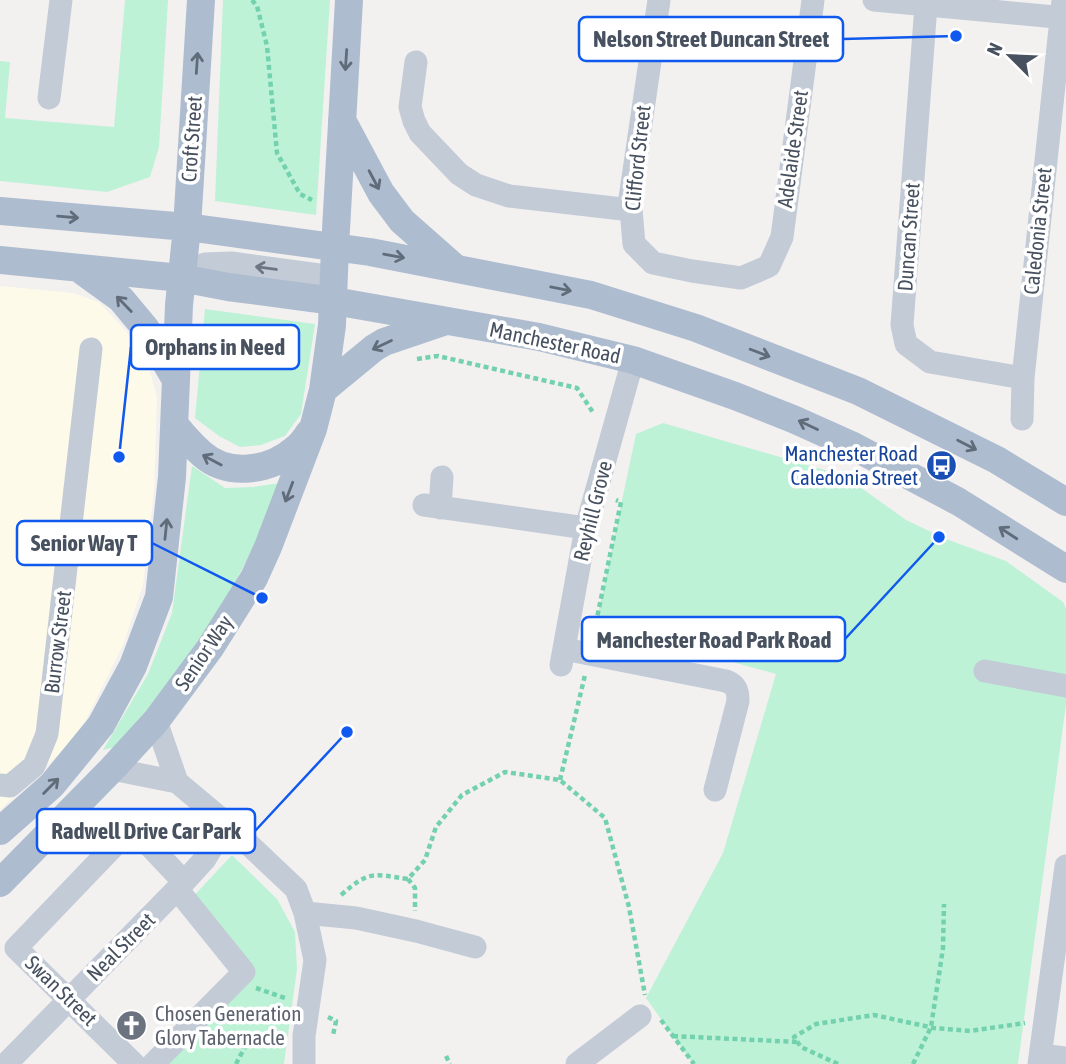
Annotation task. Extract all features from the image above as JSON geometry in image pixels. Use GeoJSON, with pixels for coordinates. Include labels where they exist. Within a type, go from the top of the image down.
{"type":"FeatureCollection","features":[{"type":"Feature","properties":{"kind":"main road","name":"Croft Street"},"geometry":{"type":"LineString","coordinates":[[181,278],[187,227],[201,0]]}},
{"type":"Feature","properties":{"kind":"main road"},"geometry":{"type":"LineString","coordinates":[[334,247],[349,0]]}},
{"type":"Feature","properties":{"kind":"main road"},"geometry":{"type":"LineString","coordinates":[[342,120],[381,193],[402,221],[454,267]]}},
{"type":"Feature","properties":{"kind":"main road"},"geometry":{"type":"LineString","coordinates":[[0,211],[187,227],[370,252],[591,295],[709,333],[858,390],[997,460],[1066,502]]}},
{"type":"Feature","properties":{"kind":"main road","name":"Senior Way"},"geometry":{"type":"LineString","coordinates":[[0,883],[156,721],[210,648],[254,578],[313,429],[323,390],[332,325],[334,247]]}},
{"type":"Feature","properties":{"kind":"main road","name":"Manchester Road"},"geometry":{"type":"LineString","coordinates":[[0,260],[181,278],[228,287],[334,289],[446,321],[539,337],[633,360],[735,396],[850,445],[959,502],[1066,569]]}},
{"type":"Feature","properties":{"kind":"main road"},"geometry":{"type":"LineString","coordinates":[[76,267],[121,299],[146,329],[176,380]]}},
{"type":"Feature","properties":{"kind":"main road"},"geometry":{"type":"LineString","coordinates":[[0,831],[52,785],[101,725],[133,666],[159,597],[172,477],[181,278]]}},
{"type":"Feature","properties":{"kind":"main road"},"geometry":{"type":"LineString","coordinates":[[323,390],[384,342],[446,321]]}},
{"type":"Feature","properties":{"kind":"main road"},"geometry":{"type":"LineString","coordinates":[[175,425],[202,455],[228,468],[255,468],[278,461],[295,450],[313,429]]}},
{"type":"Feature","properties":{"kind":"street"},"geometry":{"type":"LineString","coordinates":[[49,98],[61,0]]}},
{"type":"Feature","properties":{"kind":"street","name":"Clifford Street"},"geometry":{"type":"LineString","coordinates":[[659,0],[630,198],[634,244],[653,262],[741,278]]}},
{"type":"Feature","properties":{"kind":"street","name":"Adelaide Street"},"geometry":{"type":"LineString","coordinates":[[741,278],[769,265],[782,237],[813,0]]}},
{"type":"Feature","properties":{"kind":"street"},"geometry":{"type":"LineString","coordinates":[[874,0],[1063,12]]}},
{"type":"Feature","properties":{"kind":"street","name":"Duncan Street"},"geometry":{"type":"LineString","coordinates":[[926,5],[902,325],[906,344],[930,362],[1023,378]]}},
{"type":"Feature","properties":{"kind":"street","name":"Caledonia Street"},"geometry":{"type":"LineString","coordinates":[[1022,419],[1023,378],[1063,12]]}},
{"type":"Feature","properties":{"kind":"street"},"geometry":{"type":"LineString","coordinates":[[416,62],[410,107],[414,121],[420,133],[459,174],[476,185],[509,196],[631,210]]}},
{"type":"Feature","properties":{"kind":"street","name":"Burrow Street"},"geometry":{"type":"LineString","coordinates":[[0,785],[10,786],[34,766],[47,734],[91,349]]}},
{"type":"Feature","properties":{"kind":"street","name":"Reyhill Grove"},"geometry":{"type":"LineString","coordinates":[[590,654],[563,657],[586,528],[633,360]]}},
{"type":"Feature","properties":{"kind":"street"},"geometry":{"type":"LineString","coordinates":[[442,477],[432,507],[586,528]]}},
{"type":"Feature","properties":{"kind":"street"},"geometry":{"type":"LineString","coordinates":[[590,654],[733,684],[738,692],[738,701],[715,790]]}},
{"type":"Feature","properties":{"kind":"street"},"geometry":{"type":"LineString","coordinates":[[985,671],[1066,686]]}},
{"type":"Feature","properties":{"kind":"street"},"geometry":{"type":"LineString","coordinates":[[156,721],[177,782]]}},
{"type":"Feature","properties":{"kind":"street"},"geometry":{"type":"LineString","coordinates":[[112,769],[177,782],[226,823],[296,889],[305,914],[315,960],[304,1036],[304,1064]]}},
{"type":"Feature","properties":{"kind":"street","name":"Neal Street"},"geometry":{"type":"LineString","coordinates":[[6,1064],[205,859],[226,823]]}},
{"type":"Feature","properties":{"kind":"street","name":"Swan Street"},"geometry":{"type":"LineString","coordinates":[[134,1064],[16,948],[132,827],[181,885]]}},
{"type":"Feature","properties":{"kind":"street"},"geometry":{"type":"LineString","coordinates":[[1066,866],[1062,920],[1040,1059],[1066,1058]]}},
{"type":"Feature","properties":{"kind":"street"},"geometry":{"type":"LineString","coordinates":[[153,1064],[240,976],[181,885]]}},
{"type":"Feature","properties":{"kind":"street"},"geometry":{"type":"LineString","coordinates":[[305,914],[356,918],[475,947]]}},
{"type":"Feature","properties":{"kind":"street"},"geometry":{"type":"LineString","coordinates":[[584,1062],[648,1010]]}},
{"type":"Feature","properties":{"kind":"path"},"geometry":{"type":"LineString","coordinates":[[252,0],[257,6],[267,46],[277,153],[300,194],[314,201],[337,201]]}},
{"type":"Feature","properties":{"kind":"path"},"geometry":{"type":"LineString","coordinates":[[416,360],[438,356],[577,388],[595,415]]}},
{"type":"Feature","properties":{"kind":"path"},"geometry":{"type":"LineString","coordinates":[[596,495],[621,502],[590,654],[560,779],[605,818],[629,907],[648,1010],[673,1036],[694,1064]]}},
{"type":"Feature","properties":{"kind":"path"},"geometry":{"type":"LineString","coordinates":[[408,878],[415,888],[416,931]]}},
{"type":"Feature","properties":{"kind":"path"},"geometry":{"type":"LineString","coordinates":[[914,1064],[931,1027],[943,948],[944,904]]}},
{"type":"Feature","properties":{"kind":"path"},"geometry":{"type":"LineString","coordinates":[[240,976],[308,1007]]}},
{"type":"Feature","properties":{"kind":"path"},"geometry":{"type":"LineString","coordinates":[[838,1064],[801,1047],[794,1037],[816,1024],[874,1015],[931,1027],[970,1031],[1045,1020]]}},
{"type":"Feature","properties":{"kind":"path"},"geometry":{"type":"LineString","coordinates":[[236,1064],[249,1039],[278,1032],[304,1036]]}},
{"type":"Feature","properties":{"kind":"path"},"geometry":{"type":"LineString","coordinates":[[673,1036],[798,1042]]}},
{"type":"Feature","properties":{"kind":"path"},"geometry":{"type":"LineString","coordinates":[[446,1056],[450,1064]]}},
{"type":"Feature","properties":{"kind":"shaded area"},"geometry":{"type":"Polygon","coordinates":[[[0,286],[73,293],[99,302],[125,330],[147,360],[157,397],[154,491],[143,585],[123,645],[78,736],[0,810],[0,286]]]}},
{"type":"Feature","properties":{"kind":"green space"},"geometry":{"type":"Polygon","coordinates":[[[125,0],[168,0],[159,147],[150,177],[107,192],[0,181],[0,61],[10,62],[5,118],[114,127],[125,0]]]}},
{"type":"Feature","properties":{"kind":"green space"},"geometry":{"type":"Polygon","coordinates":[[[223,0],[330,0],[316,215],[215,201],[223,0]]]}},
{"type":"Feature","properties":{"kind":"green space"},"geometry":{"type":"Polygon","coordinates":[[[205,309],[315,324],[301,414],[285,436],[261,445],[240,447],[219,436],[195,418],[205,309]]]}},
{"type":"Feature","properties":{"kind":"green space"},"geometry":{"type":"Polygon","coordinates":[[[663,423],[838,474],[906,520],[946,539],[1006,561],[1063,602],[1066,609],[1066,704],[1018,1064],[693,1064],[646,998],[723,853],[776,674],[711,656],[593,638],[636,434],[663,423]]]}},
{"type":"Feature","properties":{"kind":"green space"},"geometry":{"type":"Polygon","coordinates":[[[192,466],[225,488],[280,483],[264,528],[225,601],[161,695],[115,747],[103,750],[148,674],[172,613],[192,466]]]}},
{"type":"Feature","properties":{"kind":"green space"},"geometry":{"type":"Polygon","coordinates":[[[232,855],[277,899],[295,932],[297,969],[284,1064],[153,1064],[244,972],[188,902],[232,855]]]}},
{"type":"Feature","properties":{"kind":"place","name":"Nelson Street Duncan Street"},"geometry":{"type":"Point","coordinates":[956,36]}},
{"type":"Feature","properties":{"kind":"place","name":"Orphans in Need"},"geometry":{"type":"Point","coordinates":[119,457]}},
{"type":"Feature","properties":{"kind":"place","name":"Manchester Road Caledonia Street"},"geometry":{"type":"Point","coordinates":[941,466]}},
{"type":"Feature","properties":{"kind":"place","name":"Manchester Road Park Road"},"geometry":{"type":"Point","coordinates":[939,537]}},
{"type":"Feature","properties":{"kind":"place","name":"Senior Way T"},"geometry":{"type":"Point","coordinates":[262,598]}},
{"type":"Feature","properties":{"kind":"place","name":"Radwell Drive Car Park"},"geometry":{"type":"Point","coordinates":[347,732]}},
{"type":"Feature","properties":{"kind":"place","name":"Chosen Generation Glory Tabernacle"},"geometry":{"type":"Point","coordinates":[132,1026]}}]}
